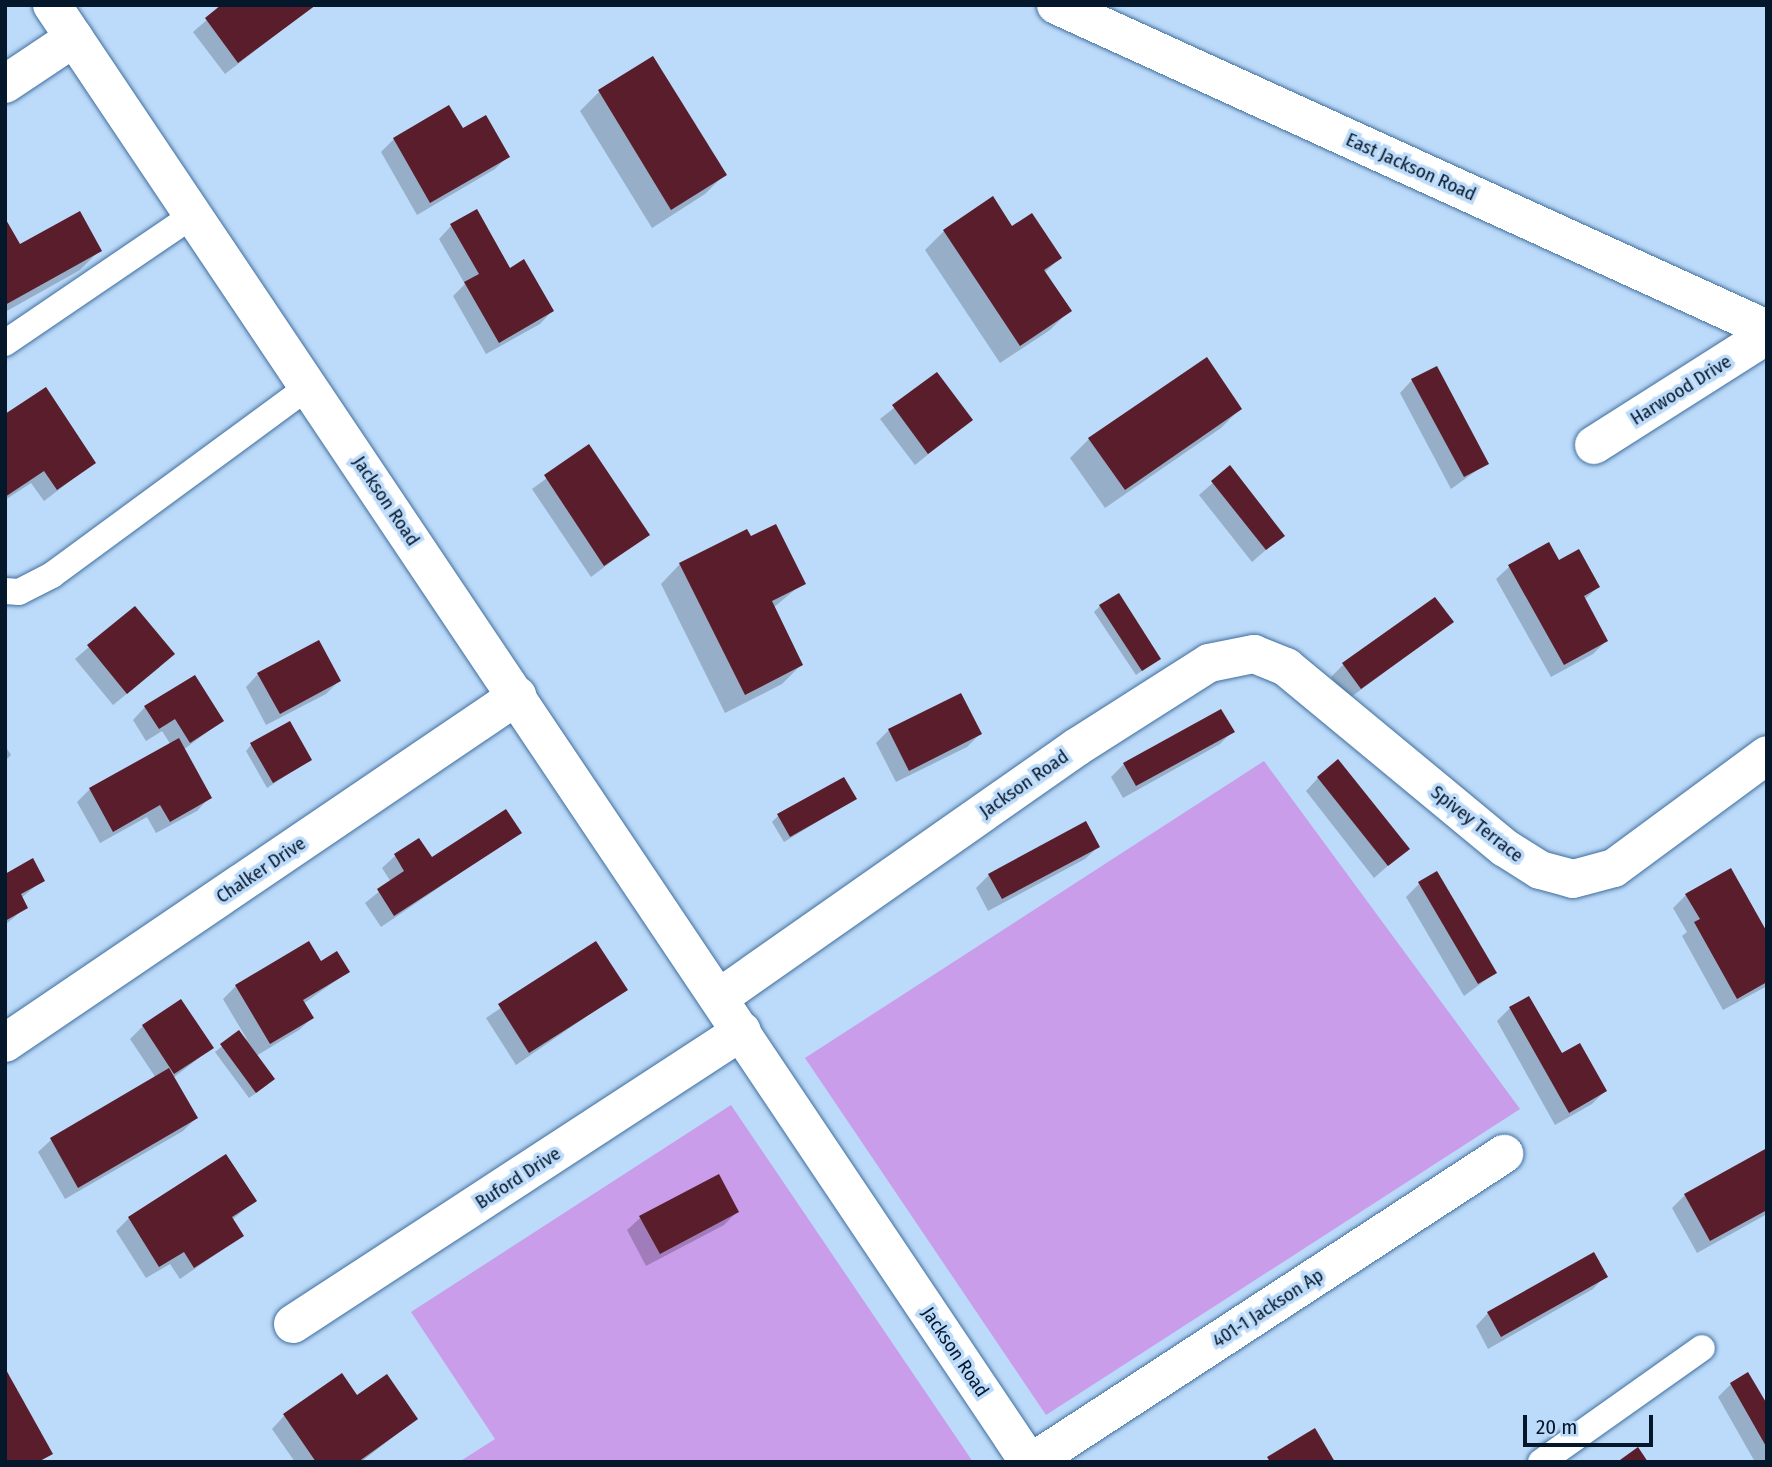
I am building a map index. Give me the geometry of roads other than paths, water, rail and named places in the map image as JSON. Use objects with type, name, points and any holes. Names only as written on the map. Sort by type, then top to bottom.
[{"type":"street","name":"Jackson Road","points":[[52,5],[1030,1462]]},
{"type":"street","name":"East Jackson Road","points":[[1056,5],[1767,329]]},
{"type":"street","points":[[5,84],[74,38]]},
{"type":"street","name":"Harwood Drive","points":[[1594,445],[1767,335]]},
{"type":"street","name":"Jackson Road","points":[[720,997],[1077,747],[1209,663],[1254,654],[1286,667],[1340,710]]},
{"type":"street","name":"Chalker Drive","points":[[5,1043],[517,696]]},
{"type":"street","name":"Spivey Terrace","points":[[1340,710],[1505,848],[1540,870],[1573,879],[1615,868],[1767,755]]},
{"type":"street","name":"Buford Drive","points":[[293,1324],[742,1031]]},
{"type":"street","name":"401-1 Jackson Ap","points":[[1030,1462],[1504,1154]]},
{"type":"lane","points":[[5,344],[192,215]]},
{"type":"lane","points":[[5,591],[19,592],[52,575],[309,386]]},
{"type":"lane","points":[[1541,1462],[1702,1348]]}]
